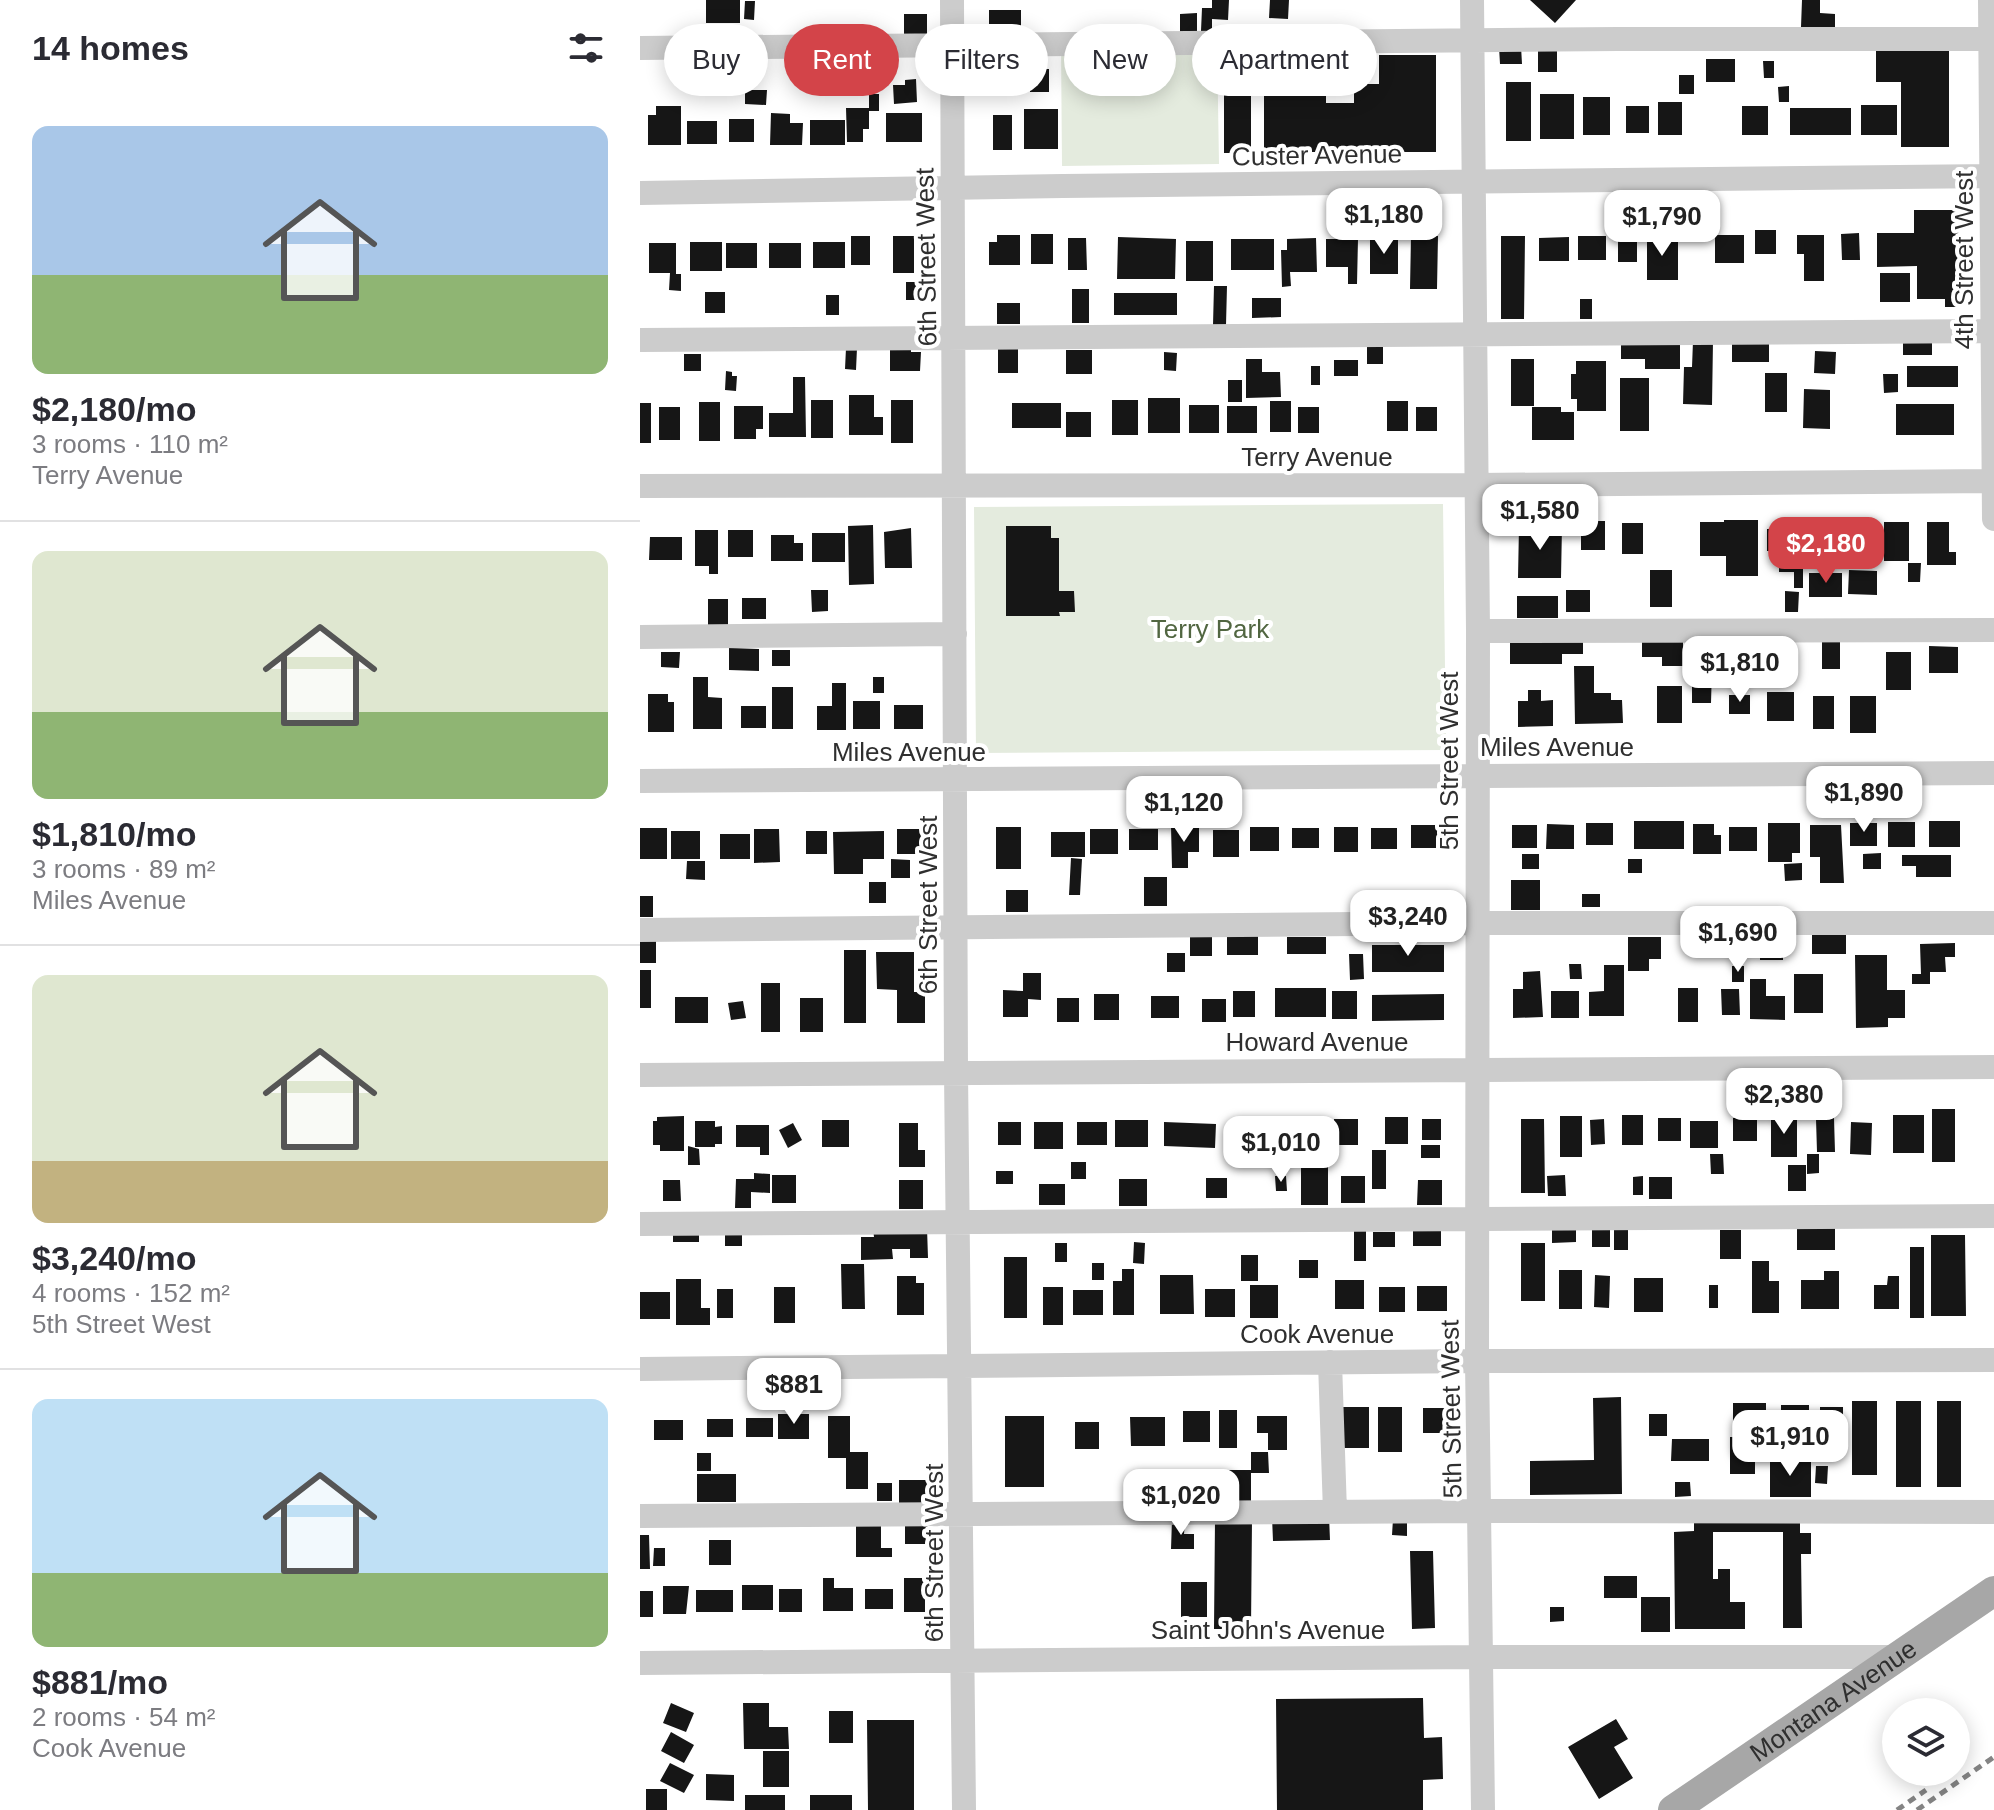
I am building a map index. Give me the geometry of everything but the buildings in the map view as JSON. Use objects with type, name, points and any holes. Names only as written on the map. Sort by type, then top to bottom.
[{"type":"main road","name":"Montana Avenue","points":[[1676,1809],[1994,1591]]},
{"type":"street","name":"6th Street West","points":[[952,0],[953,24]]},
{"type":"street","name":"5th Street West","points":[[1472,0],[1478,631],[1477,1361],[1483,1810]]},
{"type":"street","name":"4th Street West","points":[[1990,0],[1994,519]]},
{"type":"street","points":[[1048,45],[1992,39]]},
{"type":"street","points":[[640,48],[915,46]]},
{"type":"street","name":"6th Street West","points":[[953,96],[956,1072],[964,1810]]},
{"type":"street","name":"Custer Avenue","points":[[640,193],[1993,176]]},
{"type":"street","points":[[640,340],[1993,331]]},
{"type":"street","name":"Terry Avenue","points":[[640,486],[1994,481]]},
{"type":"street","points":[[1478,631],[1994,630]]},
{"type":"street","points":[[640,637],[955,634]]},
{"type":"street","name":"Miles Avenue","points":[[640,781],[1994,773]]},
{"type":"street","points":[[640,930],[1477,923],[1994,923]]},
{"type":"street","name":"Howard Avenue","points":[[640,1075],[1994,1067]]},
{"type":"street","points":[[640,1224],[1994,1216]]},
{"type":"street","name":"Cook Avenue","points":[[640,1369],[1477,1361],[1994,1360]]},
{"type":"street","points":[[1330,1362],[1335,1512]]},
{"type":"street","points":[[640,1516],[1480,1511],[1994,1512]]},
{"type":"street","name":"Saint John's Avenue","points":[[640,1663],[1896,1657]]},
{"type":"green space","points":[[1192,43],[1192,96],[1218,96],[1219,164],[1062,166],[1061,45],[1064,45],[1064,96],[1176,96],[1176,44]]},
{"type":"green space","name":"Terry Park","points":[[1443,504],[1446,750],[976,753],[974,507]]},
{"type":"railway","points":[[1917,1810],[1994,1757]]},
{"type":"railway","points":[[1897,1810],[1926,1790]]}]
